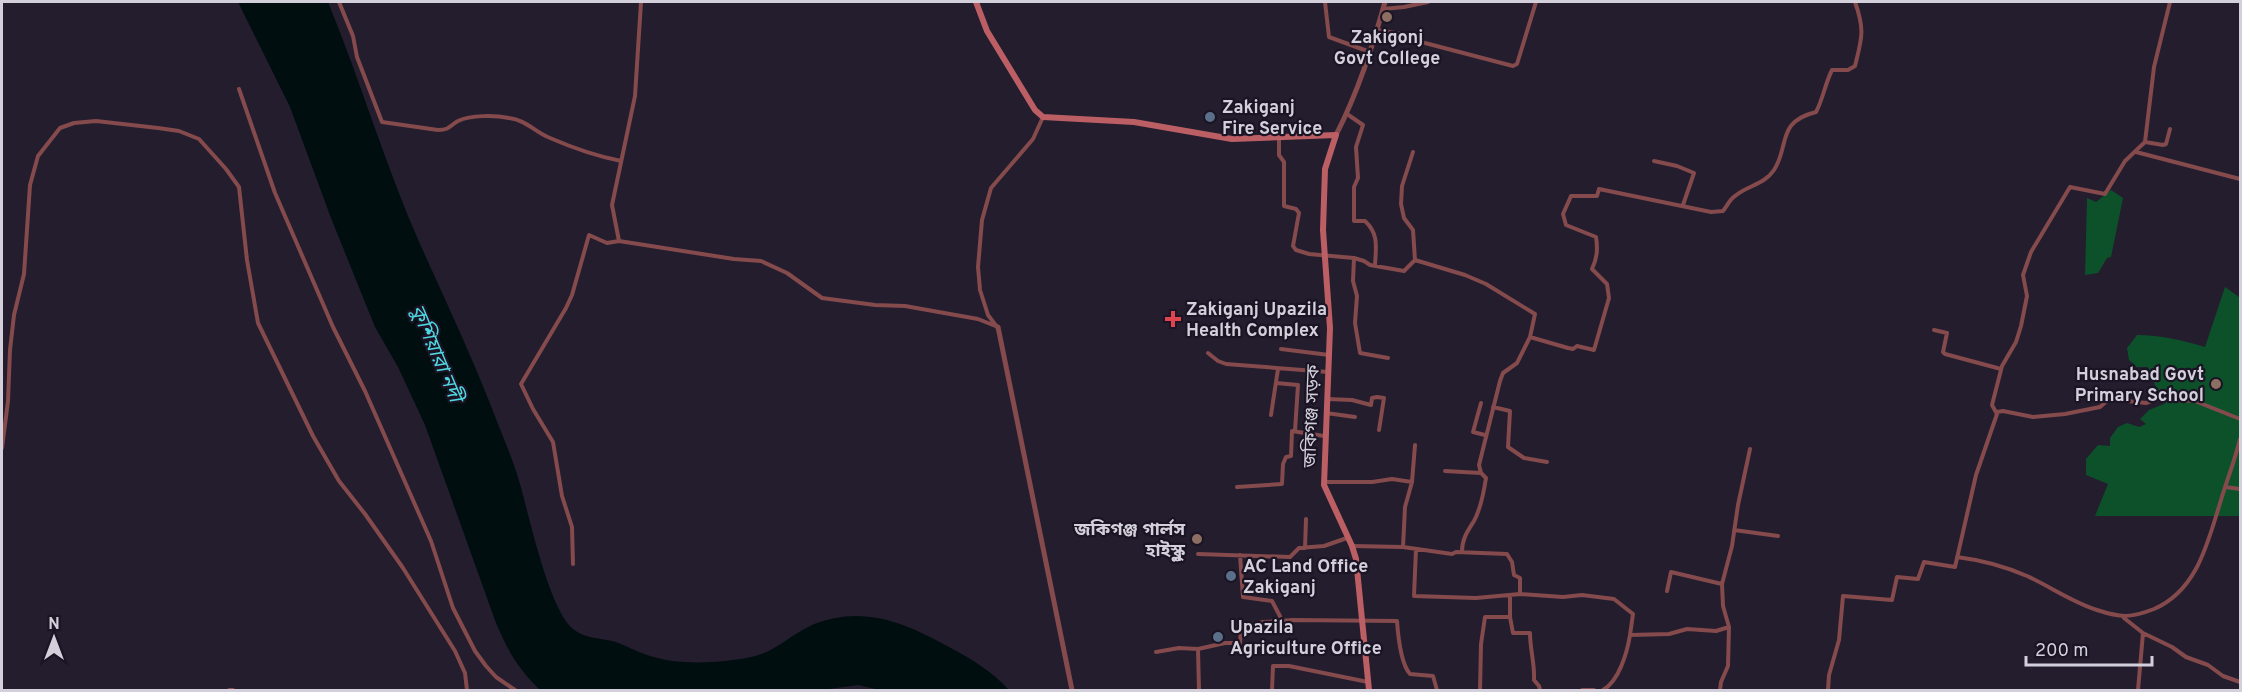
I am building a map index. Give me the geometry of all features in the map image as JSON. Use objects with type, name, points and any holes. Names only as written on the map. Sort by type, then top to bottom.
[{"type":"main road","points":[[976,2],[987,31],[1035,110],[1043,117],[1134,122],[1232,139],[1336,135]]},
{"type":"main road","name":"জকিগঞ্জ সড়ক","points":[[1336,135],[1325,169],[1323,230],[1330,328],[1324,482],[1356,559],[1369,690]]},
{"type":"street","points":[[339,2],[382,122],[447,130],[456,122],[469,117],[508,118],[527,123],[547,137],[579,150],[621,161]]},
{"type":"street","points":[[619,241],[612,205],[635,96],[641,2]]},
{"type":"street","points":[[1325,2],[1329,36],[1370,53]]},
{"type":"street","points":[[1336,135],[1347,114],[1370,53],[1385,2]]},
{"type":"street","points":[[1383,9],[1404,8],[1428,2]]},
{"type":"street","points":[[1377,30],[1402,34],[1425,43],[1513,66],[1517,64],[1536,2]]},
{"type":"street","points":[[1530,337],[1568,348],[1573,349],[1577,346],[1594,350],[1609,298],[1607,284],[1592,269],[1597,259],[1596,237],[1566,225],[1563,214],[1571,196],[1597,196],[1599,189],[1608,189],[1617,194],[1711,212],[1724,211],[1733,196],[1763,182],[1775,170],[1788,129],[1802,116],[1816,112],[1832,70],[1848,70],[1855,66],[1863,23],[1855,2]]},
{"type":"street","points":[[1997,412],[1992,405],[2001,369],[2016,342],[2021,326],[2027,296],[2023,275],[2031,252],[2071,186],[2097,194],[2105,194],[2125,161],[2145,142],[2154,67],[2170,2]]},
{"type":"street","points":[[239,89],[279,203],[431,541],[453,608],[475,651],[486,666],[496,678],[515,690]]},
{"type":"street","points":[[1347,114],[1363,125],[1356,147],[1358,178],[1354,187],[1354,221],[1365,221],[1372,228],[1377,241],[1375,265]]},
{"type":"street","points":[[1043,117],[1033,139],[991,188],[986,201],[978,267],[980,290],[988,315],[998,327],[1072,690]]},
{"type":"street","points":[[2,448],[14,315],[24,274],[30,185],[38,156],[60,128],[74,123],[96,121],[179,131],[199,139],[239,187],[247,260],[258,323],[313,436],[339,481],[403,568],[455,651],[465,673],[467,690]]},
{"type":"street","points":[[2145,142],[2166,144],[2170,129]]},
{"type":"street","points":[[1279,137],[1279,155],[1284,162],[1284,206],[1296,209],[1299,213],[1293,246],[1296,250],[1354,258],[1404,271],[1415,260],[1413,230],[1404,218],[1401,204],[1402,186],[1413,152]]},
{"type":"street","points":[[2136,152],[2241,179]]},
{"type":"street","points":[[1654,161],[1677,166],[1694,173],[1683,205]]},
{"type":"street","points":[[573,564],[572,527],[562,496],[553,442],[532,409],[521,384],[572,295],[589,235],[607,243],[619,241],[734,259],[762,261],[787,273],[822,298],[875,305],[904,306],[978,319],[998,327]]},
{"type":"street","points":[[1354,258],[1355,323],[1360,353],[1388,358]]},
{"type":"street","points":[[1415,260],[1465,275],[1486,284],[1535,314],[1530,337],[1517,363],[1503,373],[1479,465],[1481,473],[1486,478],[1484,490],[1474,520],[1464,535],[1462,552]]},
{"type":"street","points":[[1934,330],[1947,333],[1943,352],[1945,354],[2001,369]]},
{"type":"street","points":[[1281,350],[1329,355]]},
{"type":"street","points":[[1208,353],[1226,364],[1328,372]]},
{"type":"street","points":[[1271,415],[1278,369]]},
{"type":"street","points":[[1237,487],[1282,484],[1283,464],[1286,456],[1291,456],[1298,386],[1276,383]]},
{"type":"street","points":[[1326,399],[1346,402],[1352,400],[1371,405],[1372,398],[1384,399],[1380,430]]},
{"type":"street","points":[[1997,412],[2003,411],[2033,417],[2092,409],[2100,407],[2109,399],[2146,403],[2157,399],[2168,399],[2195,401],[2241,419]]},
{"type":"street","points":[[1481,404],[1473,432],[1485,435]]},
{"type":"street","points":[[1493,407],[1510,411],[1508,447],[1524,458],[1547,462]]},
{"type":"street","points":[[1828,690],[1829,675],[1839,640],[1843,596],[1892,600],[1897,577],[1918,579],[1923,563],[1955,567],[1976,475],[1997,412]]},
{"type":"street","points":[[1326,413],[1355,417]]},
{"type":"street","points":[[1295,431],[1324,436]]},
{"type":"street","points":[[2124,618],[2142,614],[2165,604],[2184,588],[2196,570],[2206,548],[2241,439]]},
{"type":"street","points":[[1403,548],[1405,507],[1412,482],[1415,445]]},
{"type":"street","points":[[1720,690],[1728,666],[1729,627],[1723,606],[1722,584],[1750,449]]},
{"type":"street","points":[[1445,471],[1481,473]]},
{"type":"street","points":[[1324,482],[1372,482],[1392,479],[1412,482]]},
{"type":"street","points":[[2224,487],[2241,489]]},
{"type":"street","points":[[1305,548],[1306,519]]},
{"type":"street","points":[[1734,530],[1778,536]]},
{"type":"street","points":[[1198,554],[1290,557],[1299,548],[1324,546],[1348,537]]},
{"type":"street","points":[[1352,546],[1416,549],[1452,554],[1462,552],[1507,554],[1512,562],[1514,575],[1520,578],[1520,594]]},
{"type":"street","points":[[1416,549],[1414,596],[1476,598],[1520,594],[1614,599],[1633,614],[1628,647],[1611,686],[1603,690]]},
{"type":"street","points":[[1240,555],[1243,597],[1272,601],[1282,620]]},
{"type":"street","points":[[1957,557],[1981,560],[2018,572],[2072,600],[2124,618],[2143,633],[2186,657],[2208,665],[2223,676],[2241,682]]},
{"type":"street","points":[[1667,591],[1671,572],[1722,584]]},
{"type":"street","points":[[1510,595],[1513,633],[1530,633],[1531,655],[1535,664],[1534,680],[1540,690]]},
{"type":"street","points":[[1480,690],[1481,644],[1485,618],[1510,617]]},
{"type":"street","points":[[1156,652],[1179,648],[1198,649],[1240,644],[1241,628],[1263,622],[1282,620],[1397,621],[1406,670],[1410,675],[1433,676],[1437,690]]},
{"type":"street","points":[[1630,635],[1669,634],[1687,629],[1716,631],[1729,627]]},
{"type":"street","points":[[2138,690],[2143,633]]},
{"type":"street","points":[[1198,649],[1199,690]]},
{"type":"street","points":[[1272,690],[1273,666],[1289,666],[1368,682]]},
{"type":"street","points":[[1582,690],[1594,690]]},
{"type":"green space","points":[[2111,190],[2123,198],[2111,257],[2107,258],[2098,273],[2085,275],[2087,198],[2096,202]]},
{"type":"green space","points":[[2225,287],[2239,297],[2240,291],[2240,516],[2095,516],[2108,484],[2086,475],[2086,459],[2098,445],[2110,446],[2110,438],[2118,427],[2127,423],[2139,427],[2146,424],[2140,419],[2149,410],[2164,404],[2166,400],[2157,390],[2148,367],[2137,367],[2129,360],[2127,348],[2137,335],[2171,338],[2205,347]]},
{"type":"water","name":"কুশিয়ারা নদী","points":[[238,2],[328,2],[407,214],[470,356],[510,454],[548,583],[564,619],[573,629],[583,635],[616,642],[664,660],[712,662],[765,653],[803,629],[830,619],[866,616],[900,624],[933,638],[981,666],[1009,690],[880,690],[858,685],[822,690],[540,690],[514,659],[496,623],[425,425],[398,367],[375,327],[290,107]]},
{"type":"place","name":"Zakigonj Govt College","points":[[1387,17]]},
{"type":"place","name":"Zakiganj Fire Service","points":[[1210,117]]},
{"type":"place","name":"Zakiganj Upazila Health Complex","points":[[1173,319]]},
{"type":"place","name":"Husnabad Govt Primary School","points":[[2216,384]]},
{"type":"place","name":"জকিগঞ্জ গার্লস হাইস্কুল","points":[[1197,539]]},
{"type":"place","name":"AC Land Office Zakiganj","points":[[1231,576]]},
{"type":"place","name":"Upazila Agriculture Office","points":[[1218,637]]}]
